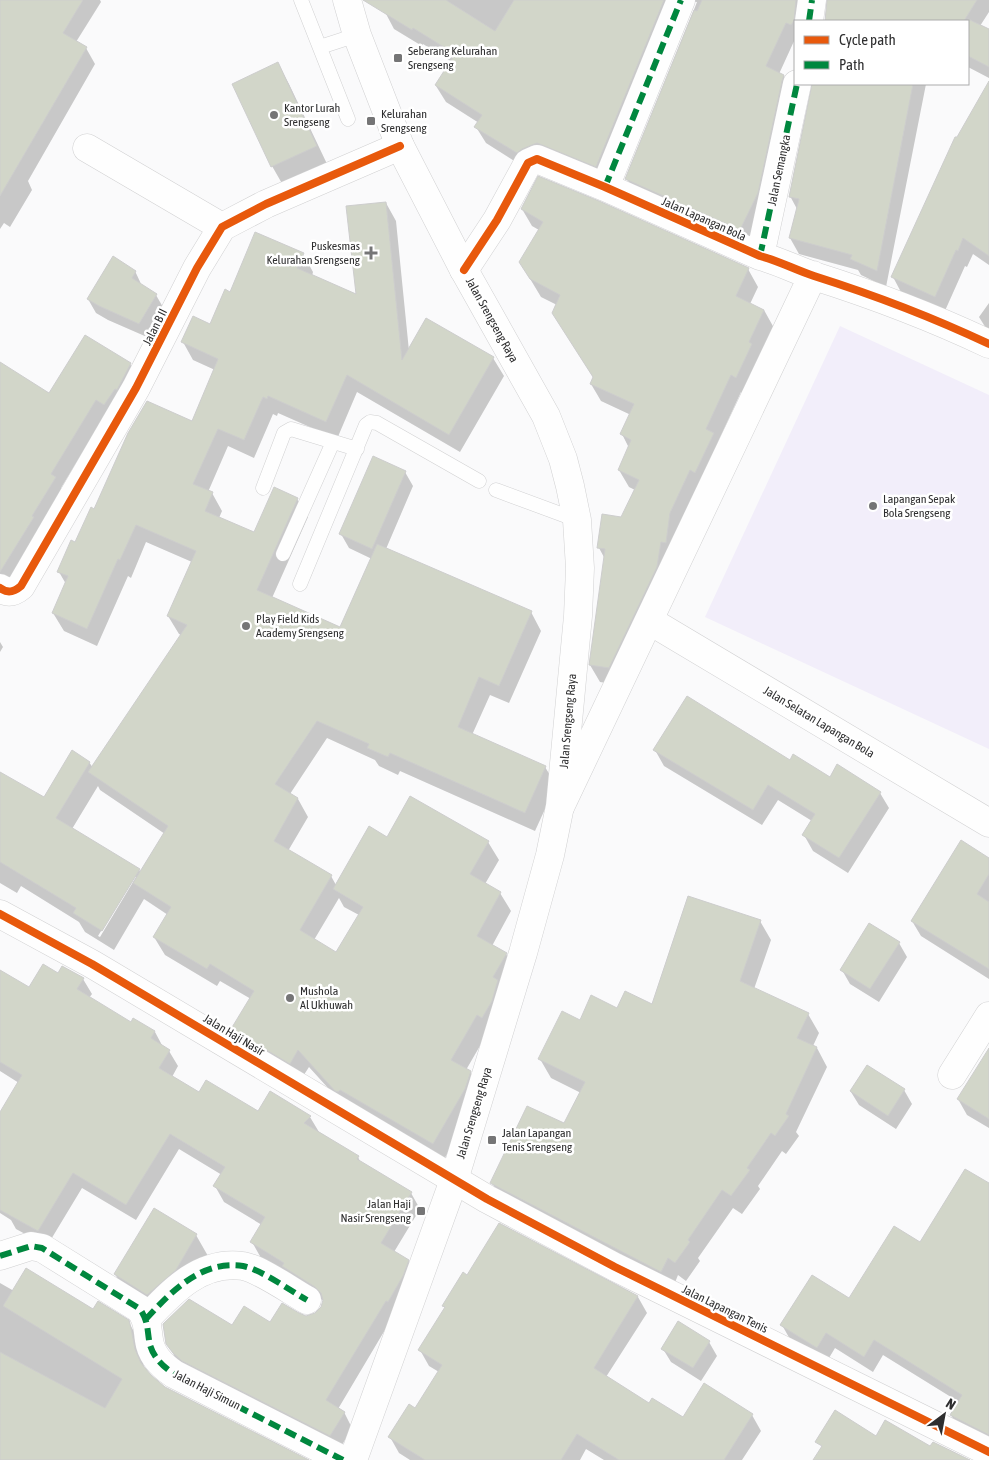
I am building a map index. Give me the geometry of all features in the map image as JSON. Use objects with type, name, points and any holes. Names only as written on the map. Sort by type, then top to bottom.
[{"type":"street","name":"Jalan Srengseng Raya","points":[[347,0],[357,35],[400,146],[464,270],[546,416],[563,459],[577,520],[580,568],[578,616],[560,806],[550,855],[523,953],[454,1180],[354,1460]]},
{"type":"street","points":[[605,187],[681,0]]},
{"type":"street","points":[[809,20],[812,0]]},
{"type":"street","name":"Jalan Semangka","points":[[760,256],[797,85]]},
{"type":"street","points":[[86,148],[222,226],[266,204],[400,146]]},
{"type":"street","name":"Jalan Lapangan Bola","points":[[464,270],[497,220],[528,163],[537,159],[546,161],[760,256],[773,259],[813,276],[843,284],[946,324],[989,344]]},
{"type":"street","name":"Jalan B II","points":[[0,588],[5,591],[14,592],[21,586],[136,388],[197,268],[222,226]]},
{"type":"street","points":[[560,806],[650,621],[813,276]]},
{"type":"street","name":"Jalan Selatan Lapangan Bola","points":[[650,621],[989,823]]},
{"type":"street","name":"Jalan Haji Nasir","points":[[0,914],[92,964],[454,1180]]},
{"type":"street","points":[[952,1075],[989,1016]]},
{"type":"street","name":"Jalan Lapangan Tenis","points":[[454,1180],[614,1267],[989,1452]]},
{"type":"street","points":[[0,1256],[31,1246],[42,1248],[140,1310],[146,1319],[172,1291],[192,1277],[207,1269],[224,1266],[244,1266],[307,1300]]},
{"type":"street","name":"Jalan Haji Simun","points":[[146,1319],[149,1342],[157,1360],[174,1374],[343,1460]]},
{"type":"lane","points":[[301,0],[348,119]]},
{"type":"lane","points":[[320,47],[357,35]]},
{"type":"lane","points":[[300,584],[366,425],[370,422],[377,423],[478,481]]},
{"type":"lane","points":[[263,488],[284,432],[291,429],[357,449]]},
{"type":"lane","points":[[283,554],[333,442]]},
{"type":"lane","points":[[496,490],[577,520]]},
{"type":"shaded area","name":"Lapangan Sepak Bola Srengseng","points":[[840,326],[989,395],[989,749],[705,617]]},
{"type":"building","points":[[0,0],[83,0],[63,33],[87,47],[0,196]]},
{"type":"building","points":[[363,0],[446,0],[495,31],[514,0],[664,0],[596,167],[537,143],[517,153],[474,127],[482,115],[435,85],[455,54]]},
{"type":"building","points":[[702,0],[796,0],[794,21],[791,25],[786,23],[766,66],[784,75],[758,193],[740,230],[625,179],[694,10],[697,11]]},
{"type":"building","points":[[827,0],[977,0],[965,20],[825,20]]},
{"type":"building","points":[[968,20],[989,29],[989,67],[969,57]]},
{"type":"building","name":"Kantor Lurah Srengseng","points":[[278,62],[317,146],[271,167],[232,84]]},
{"type":"building","points":[[989,81],[989,256],[963,238],[935,297],[891,277],[955,137],[957,137]]},
{"type":"building","points":[[812,85],[913,85],[877,271],[850,259],[852,255],[789,238],[799,199],[789,197]]},
{"type":"building","points":[[538,176],[749,268],[736,296],[764,310],[749,342],[752,344],[736,378],[731,375],[706,429],[714,433],[695,473],[690,470],[670,513],[666,543],[661,542],[657,567],[609,668],[589,665],[605,549],[597,548],[602,514],[621,517],[639,480],[618,470],[631,440],[620,434],[634,404],[590,384],[593,377],[552,313],[560,295],[530,279],[519,262],[543,222],[521,209]]},
{"type":"building","points":[[386,202],[402,360],[426,318],[494,357],[449,435],[347,375],[326,422],[268,396],[267,399],[263,397],[244,440],[218,429],[193,484],[213,492],[205,511],[254,532],[274,487],[298,498],[257,590],[340,627],[377,544],[532,611],[499,686],[479,677],[458,727],[546,766],[525,813],[390,753],[388,757],[367,748],[369,744],[317,721],[275,784],[298,798],[274,841],[332,875],[300,930],[336,952],[363,907],[333,889],[369,826],[387,837],[410,796],[489,841],[470,874],[501,892],[477,936],[507,953],[493,977],[498,980],[492,1001],[482,1018],[477,1015],[451,1060],[471,1071],[465,1089],[433,1144],[340,1090],[338,1092],[335,1091],[298,1050],[290,1064],[231,1029],[254,991],[210,964],[207,969],[153,937],[171,907],[133,883],[168,826],[88,772],[187,625],[167,616],[196,551],[136,525],[120,560],[118,559],[87,629],[52,613],[68,576],[57,572],[71,540],[75,542],[91,507],[94,509],[128,433],[147,401],[192,421],[218,359],[181,342],[193,316],[210,324],[225,289],[230,292],[255,232],[304,253],[297,268],[356,294],[346,206]]},
{"type":"building","points":[[113,256],[136,271],[132,278],[157,294],[139,324],[87,299]]},
{"type":"building","points":[[85,335],[131,363],[117,390],[115,389],[104,405],[96,400],[51,474],[56,477],[0,572],[0,362],[49,393]]},
{"type":"building","points":[[373,456],[406,471],[372,549],[339,534]]},
{"type":"building","points":[[687,696],[790,760],[793,754],[830,777],[837,764],[881,792],[839,858],[802,835],[815,814],[768,785],[753,810],[653,750]]},
{"type":"building","points":[[72,750],[90,762],[56,818],[140,869],[102,931],[73,913],[76,908],[0,862],[0,772],[44,797]]},
{"type":"building","points":[[961,840],[989,858],[989,874],[977,894],[989,902],[989,969],[911,921]]},
{"type":"building","points":[[688,896],[761,920],[740,981],[809,1013],[797,1038],[817,1047],[786,1114],[789,1116],[775,1136],[771,1133],[747,1168],[750,1170],[731,1196],[722,1190],[688,1240],[690,1242],[675,1263],[668,1258],[661,1272],[490,1183],[527,1106],[564,1123],[585,1082],[538,1059],[562,1011],[580,1020],[591,995],[617,1008],[625,991],[652,1004]]},
{"type":"building","points":[[869,923],[900,942],[870,989],[840,970]]},
{"type":"building","points":[[43,964],[58,973],[62,966],[84,978],[77,989],[131,1022],[133,1018],[155,1031],[151,1038],[170,1050],[159,1068],[199,1092],[206,1080],[258,1111],[270,1091],[311,1116],[304,1123],[359,1156],[357,1159],[412,1192],[381,1243],[409,1260],[403,1276],[388,1302],[386,1301],[326,1400],[345,1412],[330,1436],[182,1361],[166,1344],[163,1324],[189,1299],[232,1325],[244,1306],[270,1322],[282,1303],[306,1316],[315,1313],[321,1307],[323,1300],[321,1293],[315,1287],[282,1266],[284,1263],[250,1242],[265,1217],[213,1186],[225,1167],[170,1134],[126,1205],[73,1173],[38,1231],[0,1210],[0,1112],[22,1075],[0,1062],[0,970],[29,987]]},
{"type":"building","points":[[989,1048],[989,1119],[957,1099]]},
{"type":"building","points":[[867,1065],[905,1089],[888,1116],[850,1091]]},
{"type":"building","points":[[965,1169],[989,1183],[989,1435],[950,1415],[962,1395],[874,1340],[864,1357],[826,1333],[817,1348],[780,1325],[812,1275],[849,1298],[894,1226],[920,1242]]},
{"type":"building","points":[[154,1208],[197,1234],[176,1270],[147,1295],[114,1274]]},
{"type":"building","points":[[499,1223],[638,1296],[594,1368],[649,1403],[652,1398],[683,1417],[704,1383],[753,1414],[724,1460],[619,1460],[577,1434],[561,1460],[425,1460],[388,1437],[409,1404],[415,1408],[442,1365],[418,1350],[445,1307],[442,1306],[463,1272],[467,1275]]},
{"type":"building","points":[[26,1268],[93,1309],[98,1301],[129,1320],[135,1349],[141,1363],[165,1387],[309,1460],[0,1460],[0,1352],[105,1408],[122,1379],[3,1306]]},
{"type":"building","points":[[678,1321],[710,1341],[693,1368],[661,1349]]},
{"type":"building","points":[[835,1410],[876,1436],[885,1420],[930,1446],[933,1442],[970,1460],[813,1460],[822,1446],[815,1442]]},
{"type":"marked path","points":[[605,187],[681,0]]},
{"type":"marked path","points":[[809,20],[812,0]]},
{"type":"marked path","points":[[760,256],[797,85]]},
{"type":"marked path","points":[[0,1256],[31,1246],[42,1248],[140,1309],[146,1321],[152,1351],[161,1364],[174,1374],[343,1460]]},
{"type":"marked path","points":[[146,1319],[166,1298],[188,1280],[214,1268],[228,1265],[243,1266],[258,1271],[307,1300]]},
{"type":"cycle path","points":[[0,588],[11,592],[21,586],[136,388],[197,268],[222,227],[266,204],[400,146]]},
{"type":"cycle path","points":[[464,270],[497,220],[528,163],[537,159],[760,256],[903,307],[989,344]]},
{"type":"cycle path","points":[[0,914],[92,964],[487,1199],[615,1267],[989,1452]]},
{"type":"place","name":"Seberang Kelurahan Srengseng","points":[[398,58]]},
{"type":"place","name":"Kantor Lurah Srengseng","points":[[274,115]]},
{"type":"place","name":"Kelurahan Srengseng","points":[[371,121]]},
{"type":"place","name":"Puskesmas Kelurahan Srengseng","points":[[371,253]]},
{"type":"place","name":"Lapangan Sepak Bola Srengseng","points":[[873,506]]},
{"type":"place","name":"Play Field Kids Academy Srengseng","points":[[246,626]]},
{"type":"place","name":"Mushola Al Ukhuwah","points":[[290,998]]},
{"type":"place","name":"Jalan Lapangan Tenis Srengseng","points":[[492,1140]]},
{"type":"place","name":"Jalan Haji Nasir Srengseng","points":[[421,1211]]}]
